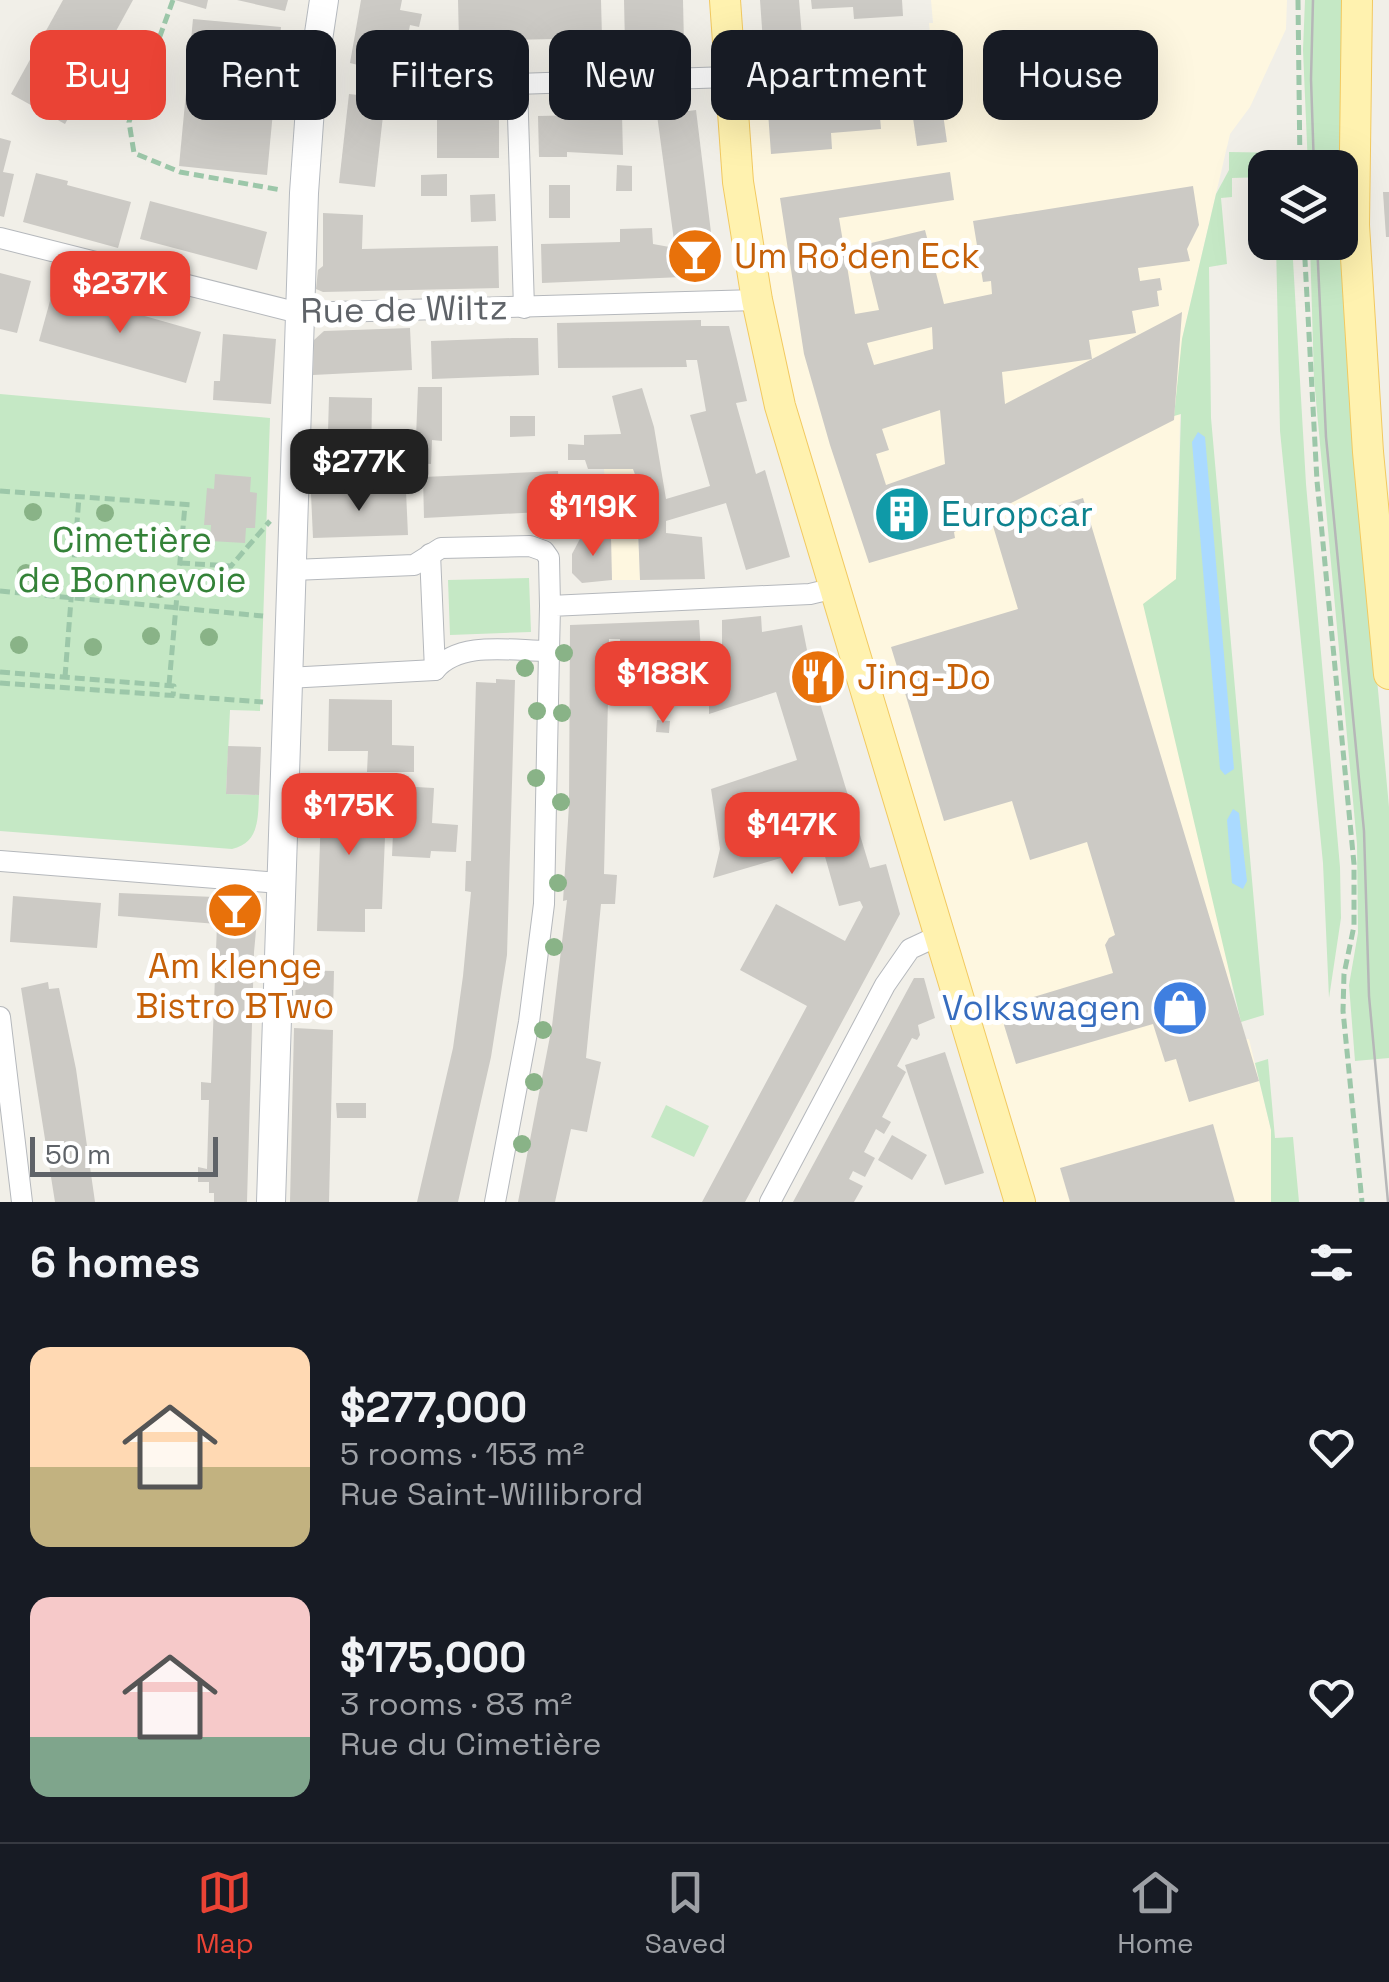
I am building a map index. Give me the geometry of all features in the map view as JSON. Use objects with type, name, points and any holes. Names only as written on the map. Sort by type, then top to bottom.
[{"type":"main road","points":[[725,0],[726,30]]},
{"type":"main road","points":[[1358,0],[1354,225],[1368,452],[1389,674]]},
{"type":"main road","points":[[732,120],[757,300],[780,406],[1020,1202]]},
{"type":"street","points":[[271,1202],[304,194],[312,80],[324,0]]},
{"type":"street","points":[[529,84],[711,78]]},
{"type":"street","points":[[518,120],[524,308]]},
{"type":"street","name":"Rue de Wiltz","points":[[0,238],[299,314],[757,300]]},
{"type":"street","points":[[293,570],[414,565],[441,548],[538,548],[544,551],[550,565],[544,904],[529,1022],[496,1202]]},
{"type":"street","points":[[430,554],[436,670]]},
{"type":"street","points":[[550,606],[810,594],[835,588]]},
{"type":"street","points":[[286,691],[436,670],[458,652],[549,651]]},
{"type":"street","points":[[0,862],[280,883]]},
{"type":"street","points":[[770,1202],[885,985],[910,949],[940,935]]},
{"type":"street","points":[[0,1017],[22,1202]]},
{"type":"path","points":[[162,30],[173,0]]},
{"type":"path","points":[[1298,0],[1300,150]]},
{"type":"path","points":[[131,120],[130,142],[134,153],[142,158],[206,178],[304,194]]},
{"type":"path","points":[[1305,260],[1314,447],[1354,864],[1354,926],[1344,974],[1343,1011],[1362,1202]]},
{"type":"path","points":[[0,491],[194,506]]},
{"type":"path","points":[[65,677],[79,496]]},
{"type":"path","points":[[169,686],[185,505]]},
{"type":"path","points":[[180,563],[230,566],[265,522],[294,512]]},
{"type":"path","points":[[0,592],[263,616]]},
{"type":"path","points":[[0,672],[174,686],[173,696]]},
{"type":"path","points":[[0,683],[173,696],[286,691]]},
{"type":"shaded area","points":[[931,0],[1287,0],[1286,29],[1250,107],[1230,134],[1182,339],[1176,579],[1233,995],[1249,1039],[1271,1130],[1271,1202],[1020,1202],[780,406],[737,120],[963,120],[963,30],[930,30],[929,23],[933,23]]},
{"type":"shaded area","points":[[604,469],[633,469],[636,477],[640,580],[612,580]]},
{"type":"green space","points":[[1305,0],[1347,0],[1352,150],[1307,150]]},
{"type":"green space","points":[[1229,152],[1248,152],[1248,178],[1232,178],[1232,197],[1221,198],[1227,264],[1209,267],[1211,418],[1264,1015],[1241,1022],[1143,604],[1176,579],[1181,414],[1174,416],[1182,339],[1216,194],[1229,170]]},
{"type":"green space","points":[[1276,260],[1293,260],[1306,484],[1340,867],[1341,918],[1329,998],[1323,863],[1280,431]]},
{"type":"green space","points":[[1310,260],[1355,260],[1363,530],[1389,807],[1389,1058],[1355,1061],[1349,985],[1358,933],[1357,844],[1314,379]]},
{"type":"green space","name":"Cimetière de Bonnevoie","points":[[0,394],[270,418],[260,711],[230,710],[226,794],[259,795],[255,829],[241,846],[232,849],[0,831]]},
{"type":"green space","points":[[529,578],[531,632],[450,635],[448,580]]},
{"type":"green space","points":[[1268,1059],[1275,1138],[1293,1137],[1299,1202],[1271,1202],[1271,1130],[1255,1063]]},
{"type":"green space","points":[[666,1105],[709,1126],[694,1157],[651,1137]]},
{"type":"water","points":[[1198,432],[1205,437],[1234,769],[1225,775],[1220,769],[1192,442]]},
{"type":"water","points":[[1233,809],[1239,813],[1247,881],[1243,889],[1232,883],[1227,820]]},
{"type":"building","points":[[63,0],[133,0],[117,30],[46,30]]},
{"type":"building","points":[[175,0],[208,0],[206,9]]},
{"type":"building","points":[[237,0],[288,0],[285,11]]},
{"type":"building","points":[[361,0],[402,0],[400,10],[422,14],[419,27],[410,25],[409,30],[356,30],[356,64],[350,63]]},
{"type":"building","points":[[458,0],[601,0],[602,30],[549,30],[549,39],[529,40],[529,30],[459,30]]},
{"type":"building","points":[[624,0],[683,0],[684,30],[625,30]]},
{"type":"building","points":[[760,0],[799,0],[801,30],[762,30]]},
{"type":"building","points":[[811,0],[902,0],[903,16],[854,19],[853,7],[812,9]]},
{"type":"building","points":[[193,19],[281,27],[281,30],[192,30]]},
{"type":"building","points":[[30,60],[30,105],[11,94]]},
{"type":"building","points":[[186,92],[186,120],[272,120],[267,175],[179,166]]},
{"type":"building","points":[[349,94],[356,95],[356,120],[383,120],[375,187],[339,183]]},
{"type":"building","points":[[696,110],[715,265],[706,276],[542,283],[541,244],[620,242],[620,229],[652,228],[653,244],[675,248],[658,120],[691,120],[691,111]]},
{"type":"building","points":[[538,116],[549,116],[549,120],[622,120],[623,155],[567,152],[567,157],[539,157]]},
{"type":"building","points":[[437,120],[499,120],[499,158],[437,158]]},
{"type":"building","points":[[769,120],[880,120],[881,129],[831,133],[832,149],[771,154]]},
{"type":"building","points":[[913,120],[944,120],[947,142],[917,146]]},
{"type":"building","points":[[0,138],[11,141],[3,172],[14,174],[4,217],[0,216]]},
{"type":"building","points":[[617,165],[632,166],[632,191],[616,191]]},
{"type":"building","points":[[950,172],[954,200],[839,218],[855,314],[879,310],[863,245],[925,230],[944,304],[992,294],[991,281],[983,282],[973,221],[1193,186],[1199,225],[1187,249],[1190,261],[1138,268],[1140,281],[1160,278],[1162,290],[1157,291],[1159,306],[1132,311],[1136,333],[1089,340],[1092,359],[1002,372],[1005,404],[1098,356],[1182,312],[1174,420],[954,532],[955,538],[869,563],[804,354],[780,198]],"holes":[[[932,327],[933,349],[874,365],[867,343]],[[940,410],[945,464],[886,485],[876,454],[889,450],[882,429]]]},
{"type":"building","points":[[36,173],[131,202],[118,248],[23,222]]},
{"type":"building","points":[[447,174],[447,196],[421,196],[421,175]]},
{"type":"building","points":[[549,185],[570,185],[570,218],[549,218]]},
{"type":"building","points":[[1383,192],[1389,192],[1389,237],[1386,237]]},
{"type":"building","points":[[495,194],[496,221],[471,222],[470,195]]},
{"type":"building","points":[[150,201],[267,232],[257,270],[140,239]]},
{"type":"building","points":[[323,213],[363,215],[362,249],[498,246],[499,288],[323,292],[316,289],[318,270],[323,266]]},
{"type":"building","points":[[0,273],[31,281],[17,333],[0,329]]},
{"type":"building","points":[[53,290],[201,332],[186,383],[39,341]]},
{"type":"building","points":[[701,320],[701,326],[729,326],[747,401],[736,403],[756,474],[765,470],[790,557],[746,570],[726,503],[666,521],[666,533],[702,537],[705,579],[640,580],[633,469],[588,469],[585,460],[568,460],[568,444],[584,445],[584,435],[621,434],[612,396],[642,388],[654,427],[666,499],[710,486],[690,415],[706,411],[697,360],[686,360],[687,367],[558,368],[557,323]]},
{"type":"building","points":[[410,328],[412,370],[313,375],[314,340],[324,331]]},
{"type":"building","points":[[223,334],[276,339],[271,404],[213,400],[214,381],[220,381]]},
{"type":"building","points":[[538,338],[539,375],[432,379],[431,341]]},
{"type":"building","points":[[418,387],[442,387],[442,441],[432,440],[431,464],[415,463]]},
{"type":"building","points":[[329,397],[372,398],[371,469],[327,467]]},
{"type":"building","points":[[510,416],[535,416],[535,436],[510,437]]},
{"type":"building","points":[[558,471],[560,511],[424,518],[423,477]]},
{"type":"building","points":[[215,474],[251,477],[250,492],[257,493],[255,528],[246,528],[245,543],[210,541],[211,525],[204,525],[207,488],[214,489]]},
{"type":"building","points":[[406,491],[408,535],[313,538],[311,494]]},
{"type":"building","points":[[1083,498],[1259,1081],[1189,1102],[1176,1059],[1165,1062],[1153,1024],[1016,1064],[1004,1025],[1006,1011],[1017,1002],[1113,973],[1105,945],[1115,935],[1087,842],[1030,860],[1012,801],[944,821],[891,647],[1018,609],[993,526]]},
{"type":"building","points":[[582,535],[611,536],[612,580],[582,583],[572,573],[572,554]]},
{"type":"building","points":[[761,616],[762,632],[802,625],[813,680],[870,868],[886,864],[900,914],[745,1202],[702,1202],[807,1006],[740,970],[776,904],[845,941],[863,907],[860,901],[839,906],[822,846],[713,878],[720,849],[711,789],[797,760],[776,692],[709,714],[709,703],[696,703],[696,677],[722,678],[722,620]]},
{"type":"building","points":[[699,620],[701,653],[637,656],[637,671],[621,671],[620,639],[609,639],[609,669],[603,670],[603,699],[608,699],[604,874],[617,875],[615,904],[601,904],[586,1058],[601,1062],[587,1132],[571,1129],[555,1202],[518,1202],[552,1026],[567,900],[563,901],[569,805],[570,625]]},
{"type":"building","points":[[496,679],[515,680],[507,955],[491,1057],[458,1202],[417,1202],[453,1048],[463,976],[471,892],[465,891],[466,861],[471,861],[476,682],[496,683]]},
{"type":"building","points":[[329,699],[392,700],[392,745],[414,746],[414,772],[367,772],[368,751],[328,751]]},
{"type":"building","points":[[657,720],[670,721],[669,733],[656,732]]},
{"type":"building","points":[[228,746],[261,747],[259,795],[226,794]]},
{"type":"building","points":[[322,782],[371,784],[370,813],[386,813],[382,909],[365,909],[365,932],[317,931]]},
{"type":"building","points":[[380,785],[434,788],[432,823],[458,825],[456,852],[431,851],[430,858],[392,856],[394,810],[379,810]]},
{"type":"building","points":[[119,893],[259,899],[247,1202],[214,1202],[209,1182],[198,1182],[198,1167],[207,1169],[209,1100],[201,1100],[201,1082],[211,1083],[217,924],[118,916]]},
{"type":"building","points":[[13,896],[101,903],[97,948],[10,942]]},
{"type":"building","points":[[296,970],[334,971],[333,1013],[295,1012]]},
{"type":"building","points":[[914,978],[924,978],[935,1018],[918,1025],[920,1035],[917,1040],[912,1038],[897,1066],[906,1072],[882,1117],[891,1122],[884,1134],[876,1129],[864,1152],[875,1158],[865,1177],[853,1171],[849,1179],[863,1186],[854,1202],[793,1202]]},
{"type":"building","points":[[48,982],[49,989],[59,988],[76,1069],[95,1202],[55,1202],[21,988]]},
{"type":"building","points":[[294,1028],[333,1030],[329,1202],[290,1202]]},
{"type":"building","points":[[945,1052],[984,1173],[945,1185],[905,1065]]},
{"type":"building","points":[[336,1103],[366,1103],[366,1118],[337,1118]]},
{"type":"building","points":[[1213,1124],[1235,1202],[1070,1202],[1060,1168]]},
{"type":"building","points":[[892,1135],[927,1155],[912,1180],[878,1160]]},
{"type":"tram line","points":[[1313,0],[1313,150]]},
{"type":"tram line","points":[[1318,260],[1326,437],[1364,831],[1369,996],[1388,1202]]},
{"type":"place","name":"Um Ro'den Eck","points":[[695,256]]},
{"type":"place","name":"Europcar","points":[[902,514]]},
{"type":"place","name":"Jing-Do","points":[[818,677]]},
{"type":"place","name":"Am klenge Bistro BTwo","points":[[235,910]]},
{"type":"place","name":"Volkswagen","points":[[1180,1008]]}]
